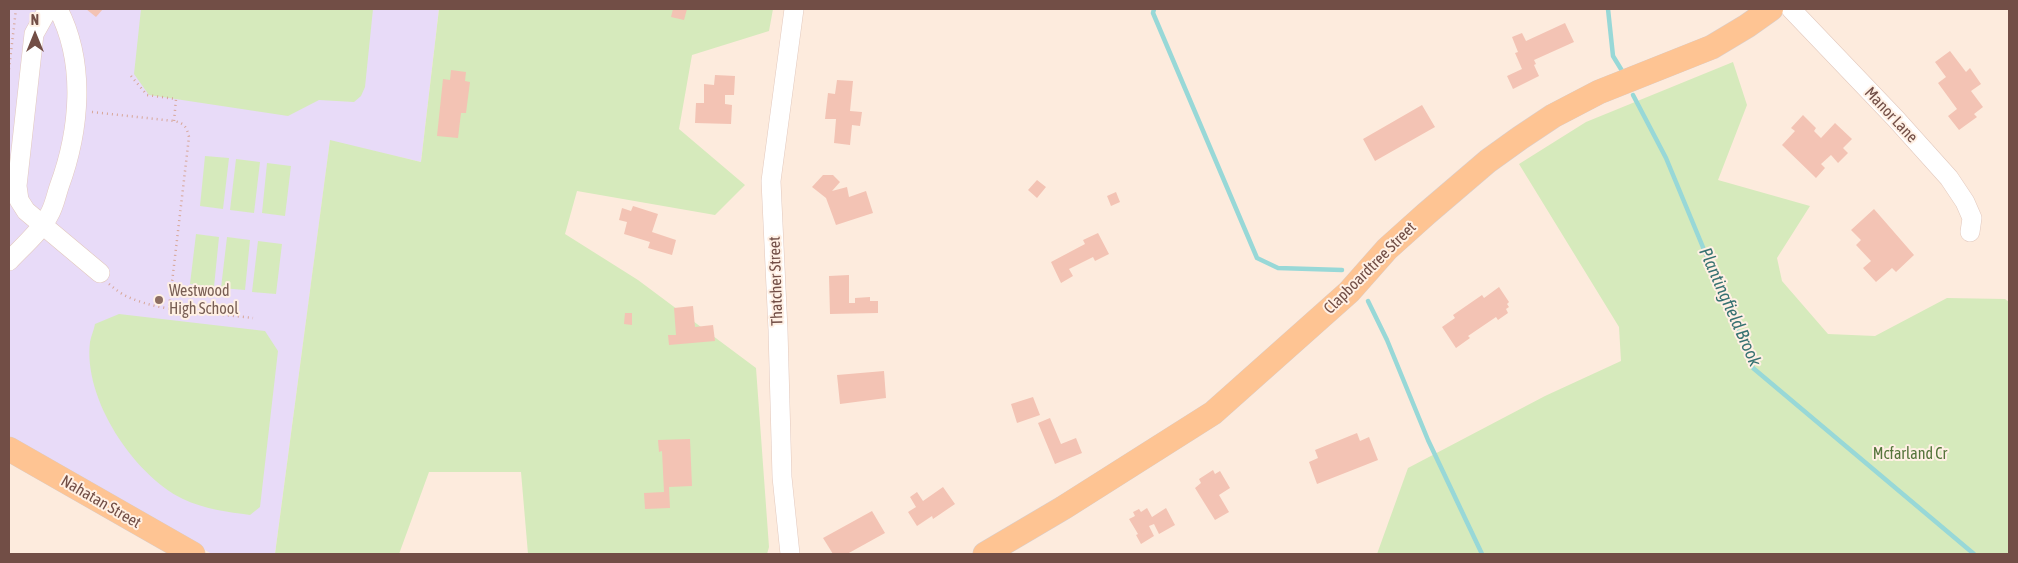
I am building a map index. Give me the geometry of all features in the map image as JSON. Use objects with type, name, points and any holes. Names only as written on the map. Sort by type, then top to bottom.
[{"type":"main road","name":"Clapboardtree Street","points":[[985,554],[1063,508],[1213,413],[1349,292],[1388,249],[1426,214],[1488,161],[1520,138],[1553,116],[1599,92],[1712,47],[1771,9]]},
{"type":"main road","name":"Nahatan Street","points":[[9,449],[193,554]]},
{"type":"street","points":[[48,9],[34,34],[17,186],[19,200],[26,211],[41,225],[104,278]]},
{"type":"street","points":[[9,261],[49,216],[63,176],[74,134],[77,93],[74,63],[66,25],[58,9]]},
{"type":"street","name":"Thatcher Street","points":[[790,554],[782,477],[771,181],[794,9]]},
{"type":"street","name":"Manor Lane","points":[[1791,9],[1896,118],[1949,178],[1965,202],[1972,218],[1970,232]]},
{"type":"path","points":[[9,69],[16,9]]},
{"type":"path","points":[[131,76],[147,95],[176,99],[174,121]]},
{"type":"path","points":[[76,110],[174,121],[187,128],[188,137],[169,308]]},
{"type":"path","points":[[104,278],[126,296],[169,308],[253,318]]},
{"type":"shaded area","name":"Westwood High School","points":[[9,9],[439,9],[421,162],[330,141],[275,554],[212,554],[9,438]]},
{"type":"green space","points":[[141,9],[373,9],[365,87],[361,96],[354,102],[319,100],[288,116],[149,95],[134,74]]},
{"type":"green space","points":[[439,9],[773,9],[769,31],[692,55],[679,129],[745,185],[715,215],[577,191],[565,234],[638,280],[756,368],[769,547],[767,554],[528,554],[521,472],[429,472],[399,554],[275,554],[330,140],[421,162]]},
{"type":"green space","name":"Mcfarland Cr","points":[[1733,62],[1747,105],[1718,180],[1810,206],[1777,258],[1782,281],[1828,334],[1875,336],[1947,298],[2005,299],[2009,302],[2009,554],[1377,554],[1408,468],[1545,396],[1621,361],[1619,327],[1519,164],[1586,122]]},
{"type":"green space","points":[[205,156],[229,158],[223,209],[200,206]]},
{"type":"green space","points":[[236,159],[260,162],[254,213],[230,210]]},
{"type":"green space","points":[[267,163],[291,166],[285,216],[262,213]]},
{"type":"green space","points":[[196,234],[219,237],[214,287],[190,284]]},
{"type":"green space","points":[[227,237],[250,240],[245,290],[221,288]]},
{"type":"green space","points":[[258,241],[282,244],[276,294],[252,292]]},
{"type":"green space","points":[[119,314],[265,331],[278,351],[260,507],[250,515],[208,508],[183,499],[165,488],[130,454],[116,433],[103,410],[95,387],[90,364],[90,342],[95,324]]},
{"type":"building","points":[[86,9],[103,9],[96,17]]},
{"type":"building","points":[[673,9],[687,9],[684,20],[671,17]]},
{"type":"building","points":[[1565,23],[1574,42],[1534,60],[1539,76],[1513,89],[1507,76],[1522,69],[1515,53],[1518,52],[1512,37],[1522,33],[1526,41]]},
{"type":"building","points":[[1950,51],[1966,72],[1970,68],[1981,84],[1971,91],[1983,107],[1974,114],[1977,117],[1959,130],[1948,116],[1957,109],[1938,83],[1946,77],[1935,62]]},
{"type":"building","points":[[451,70],[466,72],[465,81],[470,82],[466,113],[461,113],[458,138],[437,136],[443,79],[450,80]]},
{"type":"building","points":[[715,75],[735,76],[734,95],[725,95],[725,104],[732,105],[731,124],[695,123],[696,103],[704,103],[704,84],[714,85]]},
{"type":"building","points":[[837,80],[853,81],[850,111],[862,112],[860,126],[852,125],[850,145],[834,143],[836,119],[825,119],[828,93],[835,94]]},
{"type":"building","points":[[1422,105],[1435,127],[1375,161],[1363,139]]},
{"type":"building","points":[[1803,115],[1816,128],[1814,131],[1821,138],[1835,123],[1852,139],[1843,148],[1848,153],[1838,163],[1831,155],[1821,164],[1825,168],[1816,178],[1782,145],[1795,131],[1791,128]]},
{"type":"building","points":[[823,175],[833,175],[840,182],[832,191],[847,187],[849,197],[866,191],[873,213],[836,225],[826,198],[812,187]]},
{"type":"building","points":[[1037,180],[1046,187],[1037,198],[1028,190]]},
{"type":"building","points":[[1116,192],[1120,202],[1111,206],[1107,196]]},
{"type":"building","points":[[633,206],[658,214],[652,232],[676,240],[672,255],[648,248],[650,242],[624,234],[627,222],[619,220],[622,208],[631,211]]},
{"type":"building","points":[[1874,209],[1914,255],[1896,272],[1892,268],[1876,282],[1863,268],[1871,261],[1856,245],[1861,240],[1851,230]]},
{"type":"building","points":[[1098,233],[1109,254],[1095,261],[1093,257],[1069,269],[1073,276],[1061,283],[1051,262],[1085,244],[1083,240]]},
{"type":"building","points":[[849,275],[849,303],[855,303],[855,298],[870,297],[870,301],[878,301],[878,313],[830,314],[829,276]]},
{"type":"building","points":[[1499,287],[1509,302],[1507,304],[1509,307],[1506,309],[1508,313],[1498,320],[1496,317],[1468,336],[1470,338],[1456,348],[1442,327],[1455,318],[1453,315],[1482,295],[1484,298]]},
{"type":"building","points":[[693,306],[695,327],[713,325],[715,341],[669,345],[668,335],[676,335],[674,308]]},
{"type":"building","points":[[625,313],[632,313],[632,325],[624,324]]},
{"type":"building","points":[[884,371],[886,398],[840,404],[837,375]]},
{"type":"building","points":[[1033,397],[1040,415],[1017,423],[1011,404]]},
{"type":"building","points":[[1050,418],[1061,444],[1076,438],[1082,453],[1055,464],[1038,423]]},
{"type":"building","points":[[1357,433],[1360,441],[1369,437],[1378,460],[1317,484],[1309,462],[1318,458],[1315,450]]},
{"type":"building","points":[[690,439],[692,486],[669,487],[670,508],[645,509],[644,493],[664,492],[662,451],[659,452],[658,440]]},
{"type":"building","points":[[1213,470],[1215,474],[1220,471],[1230,488],[1219,495],[1229,512],[1215,520],[1195,488],[1201,483],[1199,479]]},
{"type":"building","points":[[943,487],[955,504],[933,519],[932,516],[917,526],[908,512],[916,507],[910,497],[917,492],[923,501]]},
{"type":"building","points":[[1147,508],[1152,517],[1166,508],[1175,525],[1159,534],[1154,524],[1149,526],[1154,536],[1141,544],[1136,535],[1138,534],[1129,519],[1135,516],[1133,512],[1139,509],[1141,512]]},
{"type":"building","points":[[872,511],[885,533],[847,554],[833,554],[823,538]]},
{"type":"waterway","points":[[1154,9],[1153,13],[1257,258],[1278,268],[1342,270]]},
{"type":"waterway","name":"Plantingfield Brook","points":[[1608,9],[1613,56],[1624,74]]},
{"type":"waterway","name":"Plantingfield Brook","points":[[1633,95],[1666,158],[1753,368],[1974,554]]},
{"type":"waterway","points":[[1368,301],[1387,340],[1428,440],[1482,554]]},
{"type":"place","name":"Westwood High School","points":[[159,300]]}]
